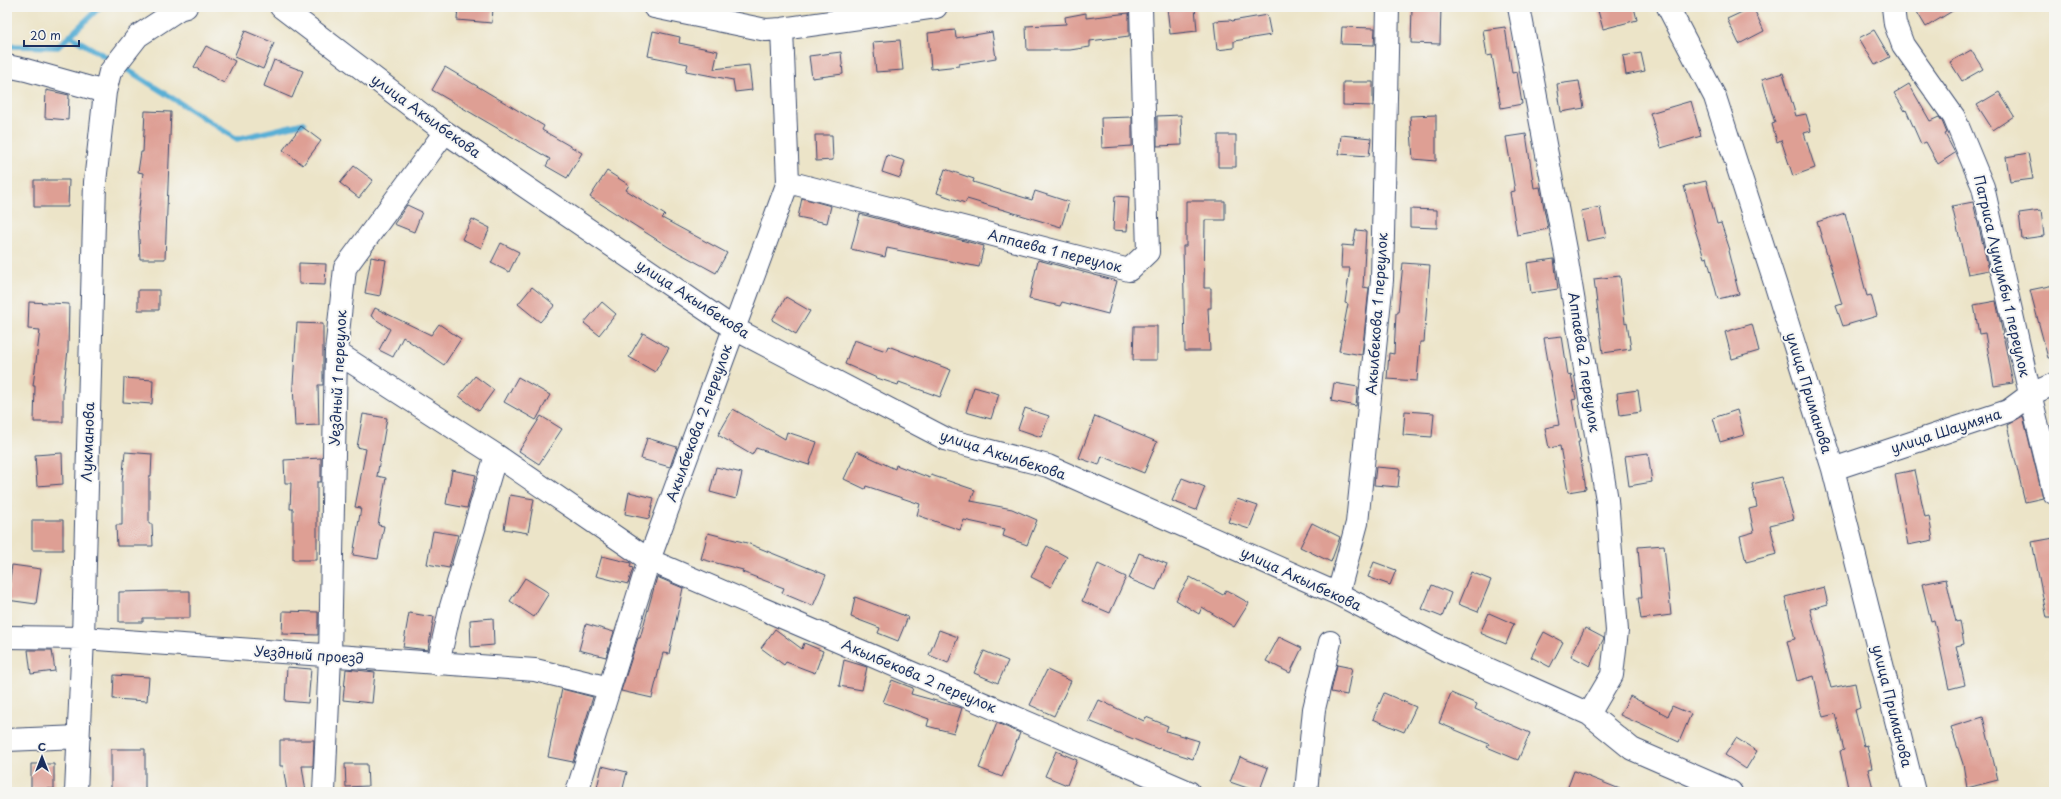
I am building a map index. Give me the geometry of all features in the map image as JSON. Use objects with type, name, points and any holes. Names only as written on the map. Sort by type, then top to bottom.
[{"type":"street","name":"улица Акылбекова","points":[[281,7],[445,132],[733,328],[948,440],[1048,466],[1338,594],[1448,651],[1589,714],[1632,749],[1731,792]]},
{"type":"street","points":[[654,7],[766,30],[936,7]]},
{"type":"street","name":"Аппаева 1 переулок","points":[[788,182],[1129,270],[1148,252],[1141,7]]},
{"type":"street","name":"Акылбекова 1 переулок","points":[[1338,594],[1357,523],[1382,280],[1388,7]]},
{"type":"street","name":"Аппаева 2 переулок","points":[[1519,7],[1566,255],[1607,500],[1617,630],[1612,675],[1589,714]]},
{"type":"street","name":"улица Приманова","points":[[1668,7],[1715,97],[1833,469],[1914,792]]},
{"type":"street","name":"Патриса Лумумбы 1 переулок","points":[[1893,7],[1895,24],[1903,45],[1917,68],[1954,117],[1983,187],[2054,493]]},
{"type":"street","points":[[7,66],[108,82],[138,36],[181,8]]},
{"type":"street","name":"Акылбекова 2 переулок","points":[[577,792],[649,560],[733,328],[788,182],[782,29]]},
{"type":"street","name":"Лукманова","points":[[76,792],[83,638],[95,182],[108,82]]},
{"type":"street","name":"Уездный 1 переулок","points":[[324,792],[330,657],[336,352],[344,268],[445,132]]},
{"type":"street","name":"Акылбекова 2 переулок","points":[[336,352],[496,455],[649,560],[1189,792]]},
{"type":"street","name":"улица Шаумяна","points":[[1833,469],[2008,411],[2031,394],[2054,384]]},
{"type":"street","points":[[438,664],[450,610],[496,455]]},
{"type":"street","name":"Уездный проезд","points":[[7,637],[83,638],[330,657],[535,670],[609,688]]},
{"type":"street","points":[[1306,792],[1314,709],[1330,642]]},
{"type":"street","points":[[7,740],[78,737]]},
{"type":"building","points":[[458,7],[493,7],[492,23],[457,20]]},
{"type":"building","points":[[1167,7],[1195,7],[1197,31],[1170,34]]},
{"type":"building","points":[[1412,7],[1441,7],[1440,44],[1411,43]]},
{"type":"building","points":[[1597,7],[1634,7],[1637,20],[1603,29]]},
{"type":"building","points":[[1753,7],[1764,31],[1739,44],[1727,19]]},
{"type":"building","points":[[1914,7],[1959,7],[1926,27]]},
{"type":"building","points":[[1086,13],[1086,18],[1129,13],[1129,36],[1090,41],[1090,47],[1070,50],[1027,50],[1026,26],[1066,24],[1065,17]]},
{"type":"building","points":[[1267,15],[1271,35],[1234,41],[1234,48],[1217,50],[1214,21],[1232,21]]},
{"type":"building","points":[[1342,27],[1375,28],[1374,45],[1341,44]]},
{"type":"building","points":[[1505,27],[1512,73],[1517,72],[1522,104],[1501,108],[1492,55],[1487,56],[1483,30]]},
{"type":"building","points":[[955,30],[956,38],[992,32],[996,58],[959,64],[959,66],[931,69],[928,33]]},
{"type":"building","points":[[1874,30],[1890,57],[1875,65],[1859,38]]},
{"type":"building","points":[[245,31],[274,43],[263,69],[234,57]]},
{"type":"building","points":[[653,31],[680,37],[679,43],[718,51],[714,69],[749,65],[752,90],[735,92],[733,80],[686,71],[688,64],[648,56]]},
{"type":"building","points":[[900,40],[903,70],[876,72],[873,42]]},
{"type":"building","points":[[206,46],[235,61],[224,83],[194,67]]},
{"type":"building","points":[[1971,50],[1983,69],[1962,81],[1950,62]]},
{"type":"building","points":[[841,52],[843,74],[812,78],[809,56]]},
{"type":"building","points":[[1641,53],[1645,71],[1626,75],[1623,56]]},
{"type":"building","points":[[274,60],[303,71],[292,98],[264,86]]},
{"type":"building","points":[[445,67],[544,126],[542,130],[582,153],[567,178],[546,166],[550,159],[432,90]]},
{"type":"building","points":[[1783,73],[1796,116],[1806,114],[1811,131],[1804,133],[1815,168],[1793,176],[1781,140],[1777,142],[1772,124],[1775,123],[1762,79]]},
{"type":"building","points":[[1579,81],[1584,108],[1561,112],[1557,84]]},
{"type":"building","points":[[1343,82],[1373,82],[1373,106],[1343,105]]},
{"type":"building","points":[[1909,84],[1930,121],[1939,117],[1942,121],[1947,133],[1945,134],[1955,153],[1938,164],[1926,142],[1921,144],[1906,110],[1905,111],[1894,93]]},
{"type":"building","points":[[46,90],[69,95],[68,120],[45,118]]},
{"type":"building","points":[[1999,92],[2014,116],[1993,130],[1977,105]]},
{"type":"building","points":[[1691,101],[1701,136],[1661,148],[1650,113]]},
{"type":"building","points":[[145,111],[171,112],[165,259],[140,259],[138,217],[143,173],[138,172],[141,152],[143,152]]},
{"type":"building","points":[[1181,115],[1182,145],[1157,146],[1157,116]]},
{"type":"building","points":[[1436,115],[1436,161],[1413,159],[1410,116]]},
{"type":"building","points":[[1132,117],[1132,146],[1102,148],[1101,118]]},
{"type":"building","points":[[301,126],[321,141],[303,165],[283,150]]},
{"type":"building","points":[[1526,134],[1534,188],[1540,187],[1548,229],[1517,235],[1510,192],[1515,191],[1506,137]]},
{"type":"building","points":[[815,135],[832,135],[833,160],[816,161]]},
{"type":"building","points":[[1218,135],[1236,135],[1236,167],[1218,167]]},
{"type":"building","points":[[1341,135],[1371,138],[1369,156],[1339,154]]},
{"type":"building","points":[[2028,153],[2033,179],[2010,182],[2006,157]]},
{"type":"building","points":[[887,155],[905,161],[900,178],[882,172]]},
{"type":"building","points":[[354,166],[373,180],[359,198],[340,183]]},
{"type":"building","points":[[945,169],[974,179],[973,182],[1032,200],[1035,191],[1069,202],[1061,227],[967,199],[965,203],[937,193]]},
{"type":"building","points":[[607,171],[629,185],[626,190],[665,215],[662,218],[727,253],[716,273],[670,248],[590,197]]},
{"type":"building","points":[[34,180],[69,180],[68,207],[34,207]]},
{"type":"building","points":[[1706,181],[1717,224],[1721,223],[1730,250],[1728,251],[1739,294],[1718,299],[1707,257],[1704,258],[1694,226],[1684,186]]},
{"type":"building","points":[[1115,196],[1129,197],[1127,231],[1113,230]]},
{"type":"building","points":[[802,198],[831,206],[827,223],[798,217]]},
{"type":"building","points":[[1186,201],[1225,201],[1225,220],[1205,220],[1204,288],[1211,288],[1211,308],[1208,308],[1210,351],[1185,351],[1183,246],[1186,246]]},
{"type":"building","points":[[1973,202],[1989,270],[1968,274],[1952,206]]},
{"type":"building","points":[[407,205],[422,212],[414,232],[394,224]]},
{"type":"building","points":[[1600,207],[1606,237],[1587,241],[1581,211]]},
{"type":"building","points":[[1410,209],[1437,210],[1437,228],[1410,227]]},
{"type":"building","points":[[2041,210],[2044,236],[2022,239],[2019,213]]},
{"type":"building","points":[[1845,213],[1867,296],[1871,295],[1877,316],[1843,326],[1836,306],[1842,304],[1817,222]]},
{"type":"building","points":[[860,214],[984,246],[979,267],[887,248],[885,257],[851,249]]},
{"type":"building","points":[[472,219],[490,228],[481,248],[462,239]]},
{"type":"building","points":[[1356,230],[1366,231],[1363,287],[1369,288],[1362,355],[1339,351],[1348,304],[1345,303],[1350,268],[1341,268],[1342,245],[1353,246]]},
{"type":"building","points":[[501,243],[519,252],[509,272],[491,263]]},
{"type":"building","points":[[371,257],[386,260],[380,296],[365,293]]},
{"type":"building","points":[[1554,259],[1558,289],[1531,293],[1527,263]]},
{"type":"building","points":[[1038,260],[1117,281],[1108,314],[1062,302],[1060,306],[1029,299]]},
{"type":"building","points":[[299,263],[326,264],[325,285],[299,284]]},
{"type":"building","points":[[1403,263],[1430,265],[1424,342],[1420,342],[1417,381],[1387,379],[1389,353],[1394,354],[1396,313],[1398,313]]},
{"type":"building","points":[[1620,276],[1625,323],[1627,322],[1631,349],[1603,353],[1594,279]]},
{"type":"building","points":[[2054,285],[2054,357],[2048,358],[2030,290]]},
{"type":"building","points":[[532,287],[555,305],[540,322],[518,304]]},
{"type":"building","points":[[138,290],[159,290],[159,310],[138,310]]},
{"type":"building","points":[[786,297],[810,311],[796,334],[772,320]]},
{"type":"building","points":[[1996,301],[2013,383],[1994,386],[1985,333],[1979,334],[1974,305]]},
{"type":"building","points":[[29,302],[69,304],[68,350],[63,392],[63,422],[34,422],[35,386],[33,386],[40,330],[28,329]]},
{"type":"building","points":[[602,302],[616,314],[599,335],[584,323]]},
{"type":"building","points":[[375,308],[431,335],[439,324],[461,339],[444,365],[403,337],[393,357],[379,350],[390,329],[371,316]]},
{"type":"building","points":[[297,323],[323,324],[323,385],[318,385],[319,425],[295,426],[293,384]]},
{"type":"building","points":[[1752,324],[1759,351],[1732,359],[1725,332]]},
{"type":"building","points":[[1134,326],[1157,326],[1157,360],[1133,360]]},
{"type":"building","points":[[643,333],[669,348],[655,372],[629,357]]},
{"type":"building","points":[[1562,336],[1568,375],[1571,374],[1576,399],[1572,400],[1580,442],[1578,442],[1586,489],[1568,492],[1560,446],[1549,448],[1545,428],[1559,425],[1544,338]]},
{"type":"building","points":[[854,340],[886,351],[888,346],[951,370],[940,397],[899,382],[898,385],[877,378],[845,364]]},
{"type":"building","points":[[475,376],[494,390],[479,411],[459,396]]},
{"type":"building","points":[[518,377],[550,395],[536,420],[504,402]]},
{"type":"building","points":[[124,378],[153,380],[152,404],[123,402]]},
{"type":"building","points":[[1334,383],[1358,387],[1356,406],[1331,401]]},
{"type":"building","points":[[974,387],[999,394],[991,419],[966,412]]},
{"type":"building","points":[[1638,390],[1641,412],[1620,415],[1617,393]]},
{"type":"building","points":[[1025,408],[1049,416],[1041,437],[1018,429]]},
{"type":"building","points":[[733,409],[785,439],[787,432],[817,442],[809,465],[756,448],[752,455],[718,435]]},
{"type":"building","points":[[1737,410],[1744,435],[1720,442],[1713,418]]},
{"type":"building","points":[[1405,411],[1434,413],[1432,437],[1403,435]]},
{"type":"building","points":[[363,414],[387,418],[377,476],[386,478],[378,525],[384,526],[378,559],[353,555],[361,508],[355,507],[366,449],[357,447]]},
{"type":"building","points":[[541,416],[562,429],[539,464],[519,451]]},
{"type":"building","points":[[1095,416],[1157,442],[1144,473],[1102,456],[1099,465],[1079,458]]},
{"type":"building","points":[[2023,416],[2043,498],[2025,502],[2007,425]]},
{"type":"building","points":[[647,438],[677,447],[670,467],[641,459]]},
{"type":"building","points":[[857,451],[895,469],[896,465],[930,478],[931,475],[975,490],[971,501],[1012,509],[1037,520],[1027,545],[1003,536],[1005,529],[964,520],[960,530],[917,515],[920,504],[866,486],[865,489],[844,479]]},
{"type":"building","points":[[125,452],[152,454],[151,476],[149,476],[149,524],[152,524],[153,546],[117,546],[116,525],[122,525],[122,482]]},
{"type":"building","points":[[62,453],[63,484],[37,486],[35,455]]},
{"type":"building","points":[[1648,453],[1652,482],[1629,486],[1625,456]]},
{"type":"building","points":[[321,458],[321,482],[317,482],[317,560],[293,560],[293,509],[290,509],[291,483],[285,483],[284,460]]},
{"type":"building","points":[[716,467],[742,473],[736,499],[710,492]]},
{"type":"building","points":[[1376,467],[1400,469],[1398,487],[1374,485]]},
{"type":"building","points":[[452,470],[476,475],[467,508],[446,504]]},
{"type":"building","points":[[1915,470],[1925,517],[1929,516],[1933,540],[1908,545],[1895,474]]},
{"type":"building","points":[[1782,477],[1794,519],[1770,525],[1777,554],[1746,562],[1740,536],[1754,532],[1749,509],[1757,507],[1752,484]]},
{"type":"building","points":[[1182,478],[1205,487],[1196,510],[1172,501]]},
{"type":"building","points":[[629,492],[654,498],[649,519],[625,514]]},
{"type":"building","points":[[510,495],[534,499],[528,533],[504,529]]},
{"type":"building","points":[[1237,499],[1258,506],[1249,529],[1228,522]]},
{"type":"building","points":[[32,520],[63,520],[63,550],[32,550]]},
{"type":"building","points":[[1312,523],[1340,537],[1331,562],[1300,547]]},
{"type":"building","points":[[433,531],[458,535],[449,568],[427,564]]},
{"type":"building","points":[[708,533],[747,543],[826,575],[813,606],[782,593],[784,588],[742,572],[743,570],[701,559]]},
{"type":"building","points":[[2054,538],[2054,618],[2047,618],[2032,542]]},
{"type":"building","points":[[1664,545],[1671,615],[1641,619],[1638,598],[1642,598],[1638,547]]},
{"type":"building","points":[[1047,546],[1067,557],[1051,587],[1031,577]]},
{"type":"building","points":[[1139,553],[1167,564],[1156,590],[1129,579]]},
{"type":"building","points":[[602,556],[631,563],[630,567],[633,568],[628,584],[596,576]]},
{"type":"building","points":[[1374,562],[1396,570],[1390,585],[1368,577]]},
{"type":"building","points":[[1098,564],[1126,577],[1110,613],[1082,601]]},
{"type":"building","points":[[12,565],[41,569],[36,604],[7,600]]},
{"type":"building","points":[[1471,572],[1491,580],[1478,612],[1458,604]]},
{"type":"building","points":[[657,577],[683,588],[669,654],[663,653],[652,698],[621,691],[638,638],[640,638]]},
{"type":"building","points":[[1190,577],[1223,595],[1226,590],[1249,603],[1234,627],[1202,607],[1199,614],[1176,600]]},
{"type":"building","points":[[525,578],[549,593],[534,617],[510,601]]},
{"type":"building","points":[[1946,579],[1956,622],[1960,621],[1964,644],[1956,646],[1965,685],[1949,689],[1934,620],[1931,621],[1922,584]]},
{"type":"building","points":[[1432,585],[1451,593],[1442,617],[1422,609]]},
{"type":"building","points":[[1824,587],[1828,604],[1810,609],[1831,688],[1855,683],[1860,708],[1855,710],[1864,746],[1867,745],[1872,768],[1868,769],[1874,792],[1849,792],[1840,751],[1844,750],[1835,714],[1823,717],[1814,676],[1797,681],[1787,641],[1795,639],[1785,597]]},
{"type":"building","points":[[190,591],[190,618],[143,618],[143,622],[119,622],[119,592]]},
{"type":"building","points":[[855,597],[908,617],[898,641],[878,633],[880,628],[851,617]]},
{"type":"building","points":[[283,611],[318,612],[318,635],[282,634]]},
{"type":"building","points":[[409,613],[434,617],[428,650],[403,647]]},
{"type":"building","points":[[1489,613],[1514,624],[1506,644],[1480,633]]},
{"type":"building","points":[[493,618],[494,645],[471,647],[470,620]]},
{"type":"building","points":[[586,624],[614,632],[606,657],[579,650]]},
{"type":"building","points":[[1585,628],[1604,638],[1590,666],[1571,656]]},
{"type":"building","points":[[775,629],[802,649],[804,643],[823,651],[815,673],[786,662],[784,665],[761,648]]},
{"type":"building","points":[[939,630],[958,637],[948,663],[929,655]]},
{"type":"building","points":[[1544,632],[1563,642],[1550,667],[1531,657]]},
{"type":"building","points":[[1279,637],[1302,648],[1290,673],[1266,661]]},
{"type":"building","points":[[28,650],[52,650],[55,671],[31,674]]},
{"type":"building","points":[[984,651],[1008,661],[998,683],[974,673]]},
{"type":"building","points":[[844,660],[867,667],[862,690],[839,686]]},
{"type":"building","points":[[1337,665],[1352,668],[1347,695],[1331,692]]},
{"type":"building","points":[[287,667],[311,669],[308,703],[285,701]]},
{"type":"building","points":[[346,669],[375,672],[372,703],[343,700]]},
{"type":"building","points":[[1047,670],[1071,681],[1054,716],[1030,705]]},
{"type":"building","points":[[114,675],[149,677],[147,701],[113,699]]},
{"type":"building","points":[[892,680],[913,688],[911,694],[962,708],[954,733],[927,726],[929,719],[883,702]]},
{"type":"building","points":[[562,689],[593,697],[573,762],[548,757]]},
{"type":"building","points":[[1384,693],[1416,707],[1404,732],[1373,719]]},
{"type":"building","points":[[1451,693],[1477,704],[1475,709],[1530,733],[1518,760],[1487,747],[1489,744],[1439,723]]},
{"type":"building","points":[[1630,696],[1668,716],[1672,706],[1691,714],[1679,742],[1620,715]]},
{"type":"building","points":[[1099,700],[1144,721],[1146,717],[1168,726],[1166,731],[1199,741],[1193,759],[1159,748],[1158,749],[1089,721]]},
{"type":"building","points":[[1983,717],[1998,780],[1967,788],[1963,764],[1951,727]]},
{"type":"building","points":[[997,723],[1020,733],[1002,777],[979,768]]},
{"type":"building","points":[[1736,738],[1757,751],[1746,769],[1725,755]]},
{"type":"building","points":[[280,740],[314,740],[313,766],[302,766],[306,792],[287,792],[283,766],[280,766]]},
{"type":"building","points":[[111,749],[145,749],[145,792],[111,792]]},
{"type":"building","points":[[1056,751],[1077,760],[1067,785],[1045,776]]},
{"type":"building","points":[[1240,757],[1268,768],[1259,792],[1230,782]]},
{"type":"building","points":[[31,764],[54,764],[54,789],[31,788]]},
{"type":"building","points":[[345,764],[367,764],[368,786],[346,787]]},
{"type":"building","points":[[602,766],[627,772],[622,792],[596,792]]},
{"type":"building","points":[[1574,771],[1625,791],[1625,792],[1566,792]]},
{"type":"waterway","points":[[7,46],[58,47],[100,7]]},
{"type":"waterway","points":[[70,36],[113,61]]},
{"type":"waterway","points":[[120,65],[237,139],[304,123]]}]
